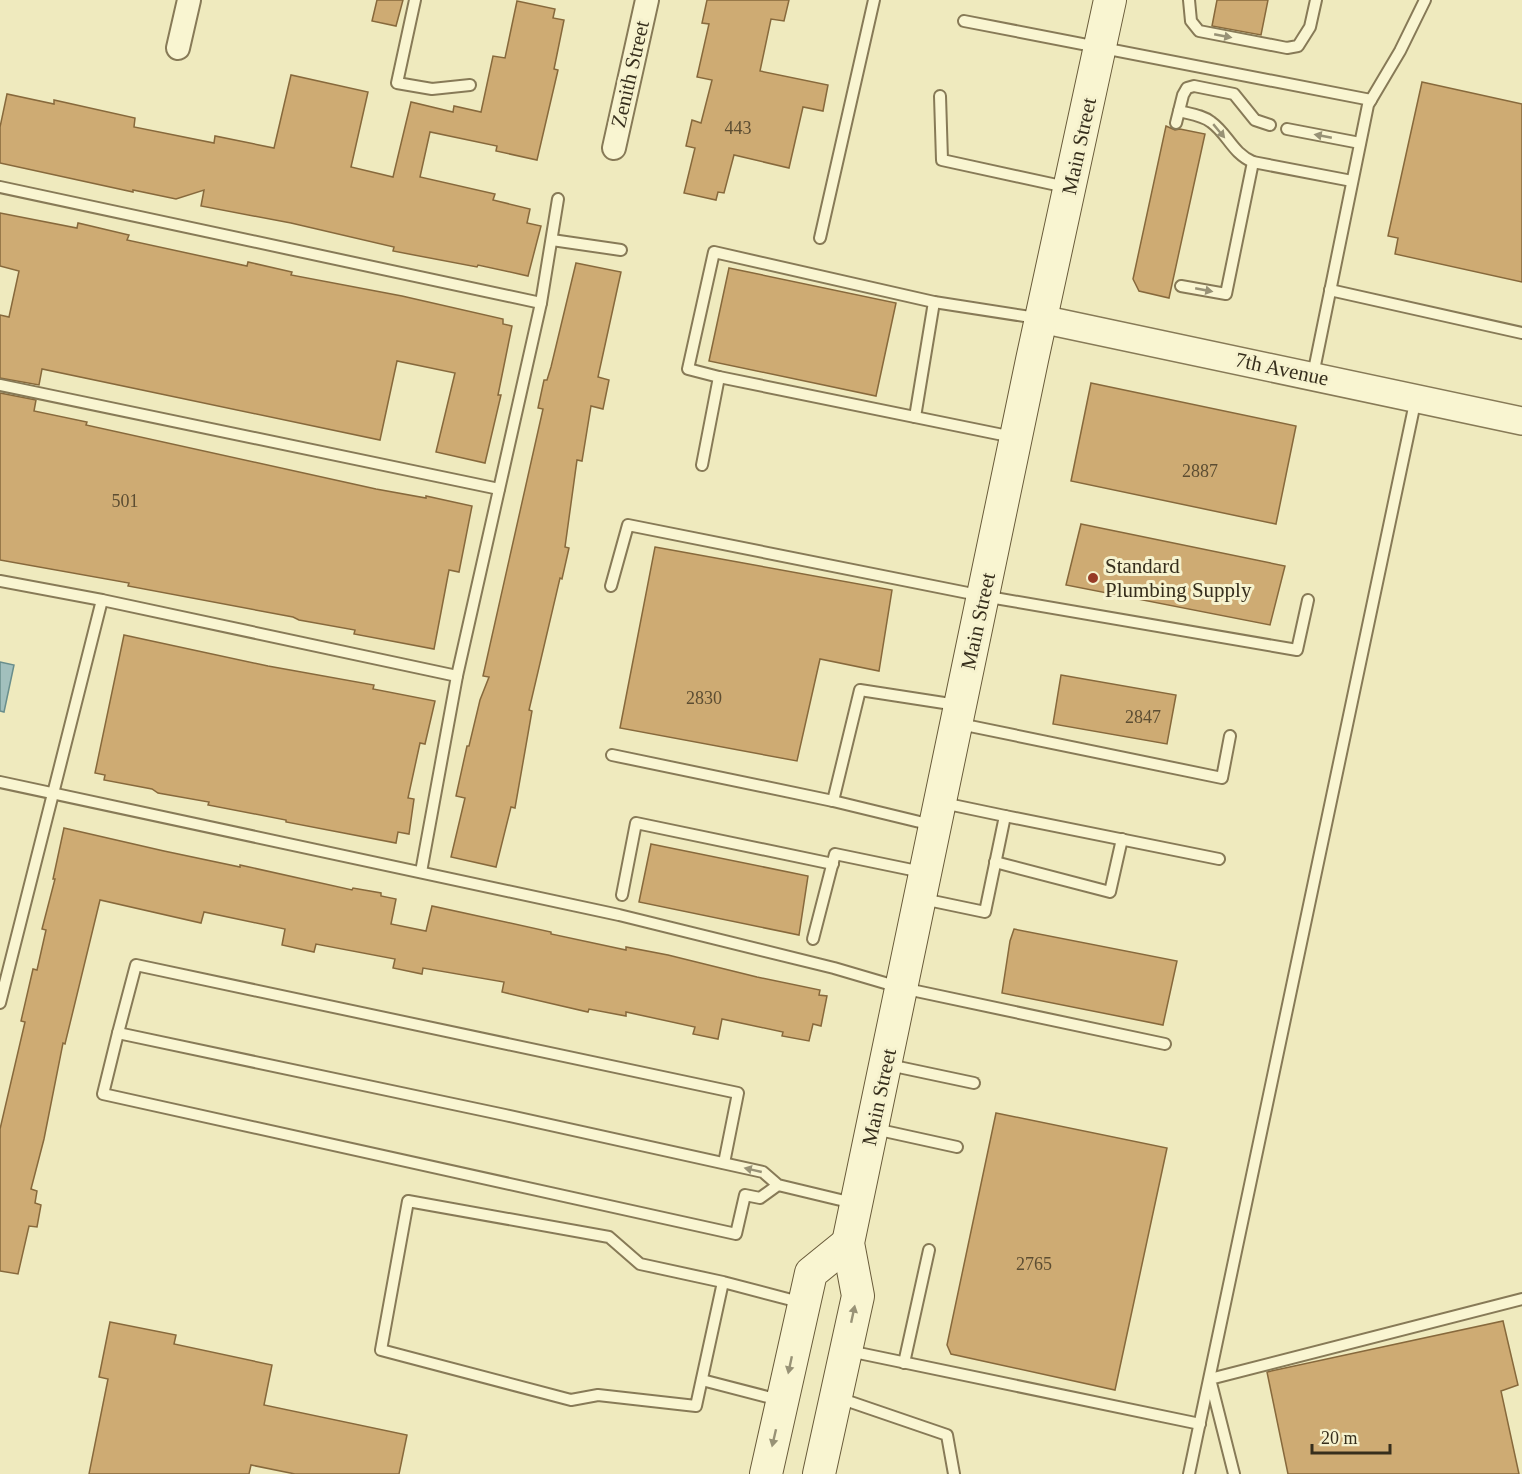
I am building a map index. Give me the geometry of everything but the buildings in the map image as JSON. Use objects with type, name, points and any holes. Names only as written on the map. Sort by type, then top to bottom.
[{"type":"main road","name":"Main Street","points":[[819,1474],[858,1296],[848,1243],[1110,0]]},
{"type":"main road","points":[[766,1474],[811,1273],[848,1243]]},
{"type":"street","points":[[178,48],[189,0]]},
{"type":"street","name":"Zenith Street","points":[[614,148],[647,0]]},
{"type":"street","name":"7th Avenue","points":[[1041,319],[1522,421]]},
{"type":"lane","points":[[415,0],[397,83],[432,89],[470,85]]},
{"type":"lane","points":[[820,238],[874,0]]},
{"type":"lane","points":[[1189,0],[1191,21],[1198,31],[1287,48],[1298,46],[1310,27],[1316,0]]},
{"type":"lane","points":[[1313,376],[1352,181],[1371,100],[1400,51],[1425,0]]},
{"type":"lane","points":[[964,21],[1371,100]]},
{"type":"lane","points":[[1176,123],[1183,95],[1187,88],[1194,86],[1234,94],[1255,120],[1270,125]]},
{"type":"lane","points":[[940,96],[942,160],[1069,188]]},
{"type":"lane","points":[[1179,111],[1202,116],[1213,123],[1241,157],[1253,162],[1352,181]]},
{"type":"lane","points":[[1287,129],[1360,143]]},
{"type":"lane","points":[[1181,286],[1226,294],[1253,162]]},
{"type":"lane","points":[[0,187],[541,303]]},
{"type":"lane","points":[[421,872],[457,676],[541,303],[558,200]]},
{"type":"lane","points":[[552,240],[621,250]]},
{"type":"lane","points":[[1016,438],[688,369],[714,252],[934,302],[1041,319]]},
{"type":"lane","points":[[1330,290],[1522,333]]},
{"type":"lane","points":[[915,417],[934,302]]},
{"type":"lane","points":[[702,465],[719,377]]},
{"type":"lane","points":[[0,386],[499,489]]},
{"type":"lane","points":[[1190,1474],[1416,397]]},
{"type":"lane","points":[[611,586],[628,525],[983,596],[1297,650],[1308,600]]},
{"type":"lane","points":[[0,581],[102,600],[457,676]]},
{"type":"lane","points":[[0,1003],[1,989],[54,794],[102,600]]},
{"type":"lane","points":[[833,801],[860,690],[1222,778],[1230,736]]},
{"type":"lane","points":[[612,755],[833,801],[938,814],[1005,816],[1219,859]]},
{"type":"lane","points":[[0,782],[619,915],[902,988],[1165,1044]]},
{"type":"lane","points":[[813,939],[835,854],[923,886],[985,912],[1005,816]]},
{"type":"lane","points":[[622,895],[636,823],[833,864]]},
{"type":"lane","points":[[995,862],[1110,892],[1122,839]]},
{"type":"lane","points":[[724,1163],[738,1093],[136,965],[103,1094],[736,1234],[745,1195],[760,1198],[778,1185]]},
{"type":"lane","points":[[118,1033],[763,1172],[778,1185],[856,1204]]},
{"type":"lane","points":[[886,1064],[974,1083]]},
{"type":"lane","points":[[872,1129],[957,1147]]},
{"type":"lane","points":[[723,1282],[696,1406],[598,1395],[571,1400],[381,1350],[408,1200],[609,1237],[640,1264],[723,1282],[804,1304]]},
{"type":"lane","points":[[904,1363],[929,1250]]},
{"type":"lane","points":[[1210,1379],[1522,1299]]},
{"type":"lane","points":[[846,1350],[1200,1425]]},
{"type":"lane","points":[[1210,1379],[1234,1474]]},
{"type":"lane","points":[[702,1380],[783,1401]]},
{"type":"lane","points":[[836,1397],[947,1435],[954,1474]]},
{"type":"water","points":[[0,662],[14,665],[4,712],[0,711]]},
{"type":"place","name":"Standard Plumbing Supply","points":[[1093,578]]}]
